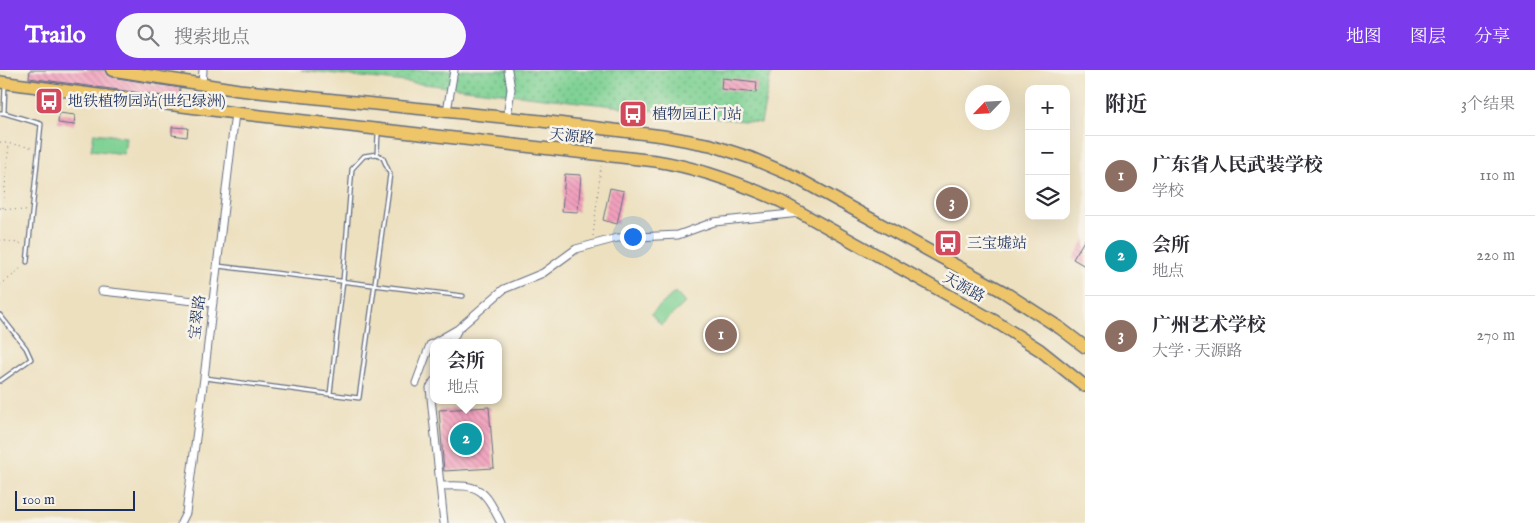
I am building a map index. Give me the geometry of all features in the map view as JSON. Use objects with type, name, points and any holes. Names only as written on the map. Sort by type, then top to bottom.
[{"type":"highway","name":"天源路","points":[[112,70],[239,90],[507,117],[681,139],[711,145],[751,158],[793,176],[1004,292],[1060,328],[1085,347]]},
{"type":"highway","name":"天源路","points":[[2,82],[235,113],[656,161],[688,167],[746,186],[780,201],[1001,325],[1040,350],[1085,386]]},
{"type":"street","points":[[202,84],[203,70]]},
{"type":"street","points":[[447,111],[454,70]]},
{"type":"street","points":[[507,117],[511,90],[508,70]]},
{"type":"street","name":"宝翠路","points":[[181,523],[186,513],[204,378],[235,113]]},
{"type":"street","points":[[440,339],[458,329],[504,289],[543,273],[576,249],[617,238],[678,235],[714,222],[800,213]]},
{"type":"street","points":[[102,291],[213,302]]},
{"type":"street","points":[[453,339],[458,329]]},
{"type":"street","points":[[416,383],[430,345]]},
{"type":"street","points":[[432,404],[444,523]]},
{"type":"street","points":[[442,486],[459,485],[476,488],[489,499],[501,523]]},
{"type":"lane","points":[[2,82],[2,113],[41,124],[27,262]]},
{"type":"lane","points":[[376,154],[378,130]]},
{"type":"lane","points":[[204,378],[359,398],[390,174],[383,158],[376,154],[364,156],[352,169],[343,281],[330,394]]},
{"type":"lane","points":[[218,266],[463,296]]},
{"type":"lane","points":[[0,315],[26,348],[31,359],[0,381]]},
{"type":"path","points":[[0,142],[39,148]]},
{"type":"path","points":[[3,208],[9,144]]},
{"type":"path","points":[[592,244],[602,155]]},
{"type":"path","points":[[0,208],[32,211]]},
{"type":"path","points":[[0,240],[28,246]]},
{"type":"path","points":[[0,285],[11,278],[27,262]]},
{"type":"green space","points":[[301,70],[772,70],[761,123]]},
{"type":"green space","points":[[94,133],[126,137],[124,154],[91,150]]},
{"type":"green space","points":[[675,292],[685,303],[661,325],[651,314]]},
{"type":"building","points":[[30,70],[105,70],[107,75],[111,77],[180,88],[179,98],[29,78]]},
{"type":"building","points":[[722,78],[757,82],[756,93],[721,89]]},
{"type":"building","points":[[59,113],[75,115],[74,125],[58,123]]},
{"type":"building","points":[[172,127],[188,128],[187,137],[172,135]]},
{"type":"building","points":[[565,174],[581,175],[578,212],[562,211]]},
{"type":"building","points":[[610,188],[624,191],[617,224],[603,220]]},
{"type":"building","points":[[1085,239],[1085,266],[1073,259]]},
{"type":"building","points":[[489,407],[494,468],[444,471],[439,410]]},
{"type":"place","name":"地铁植物园站(世纪绿洲)","points":[[49,101]]},
{"type":"place","name":"植物园正门站","points":[[633,114]]},
{"type":"place","name":"广州艺术学校","points":[[952,203]]},
{"type":"place","name":"三宝墟站","points":[[948,243]]},
{"type":"place","name":"广东省人民武装学校","points":[[721,335]]},
{"type":"place","name":"会所","points":[[466,439]]}]
